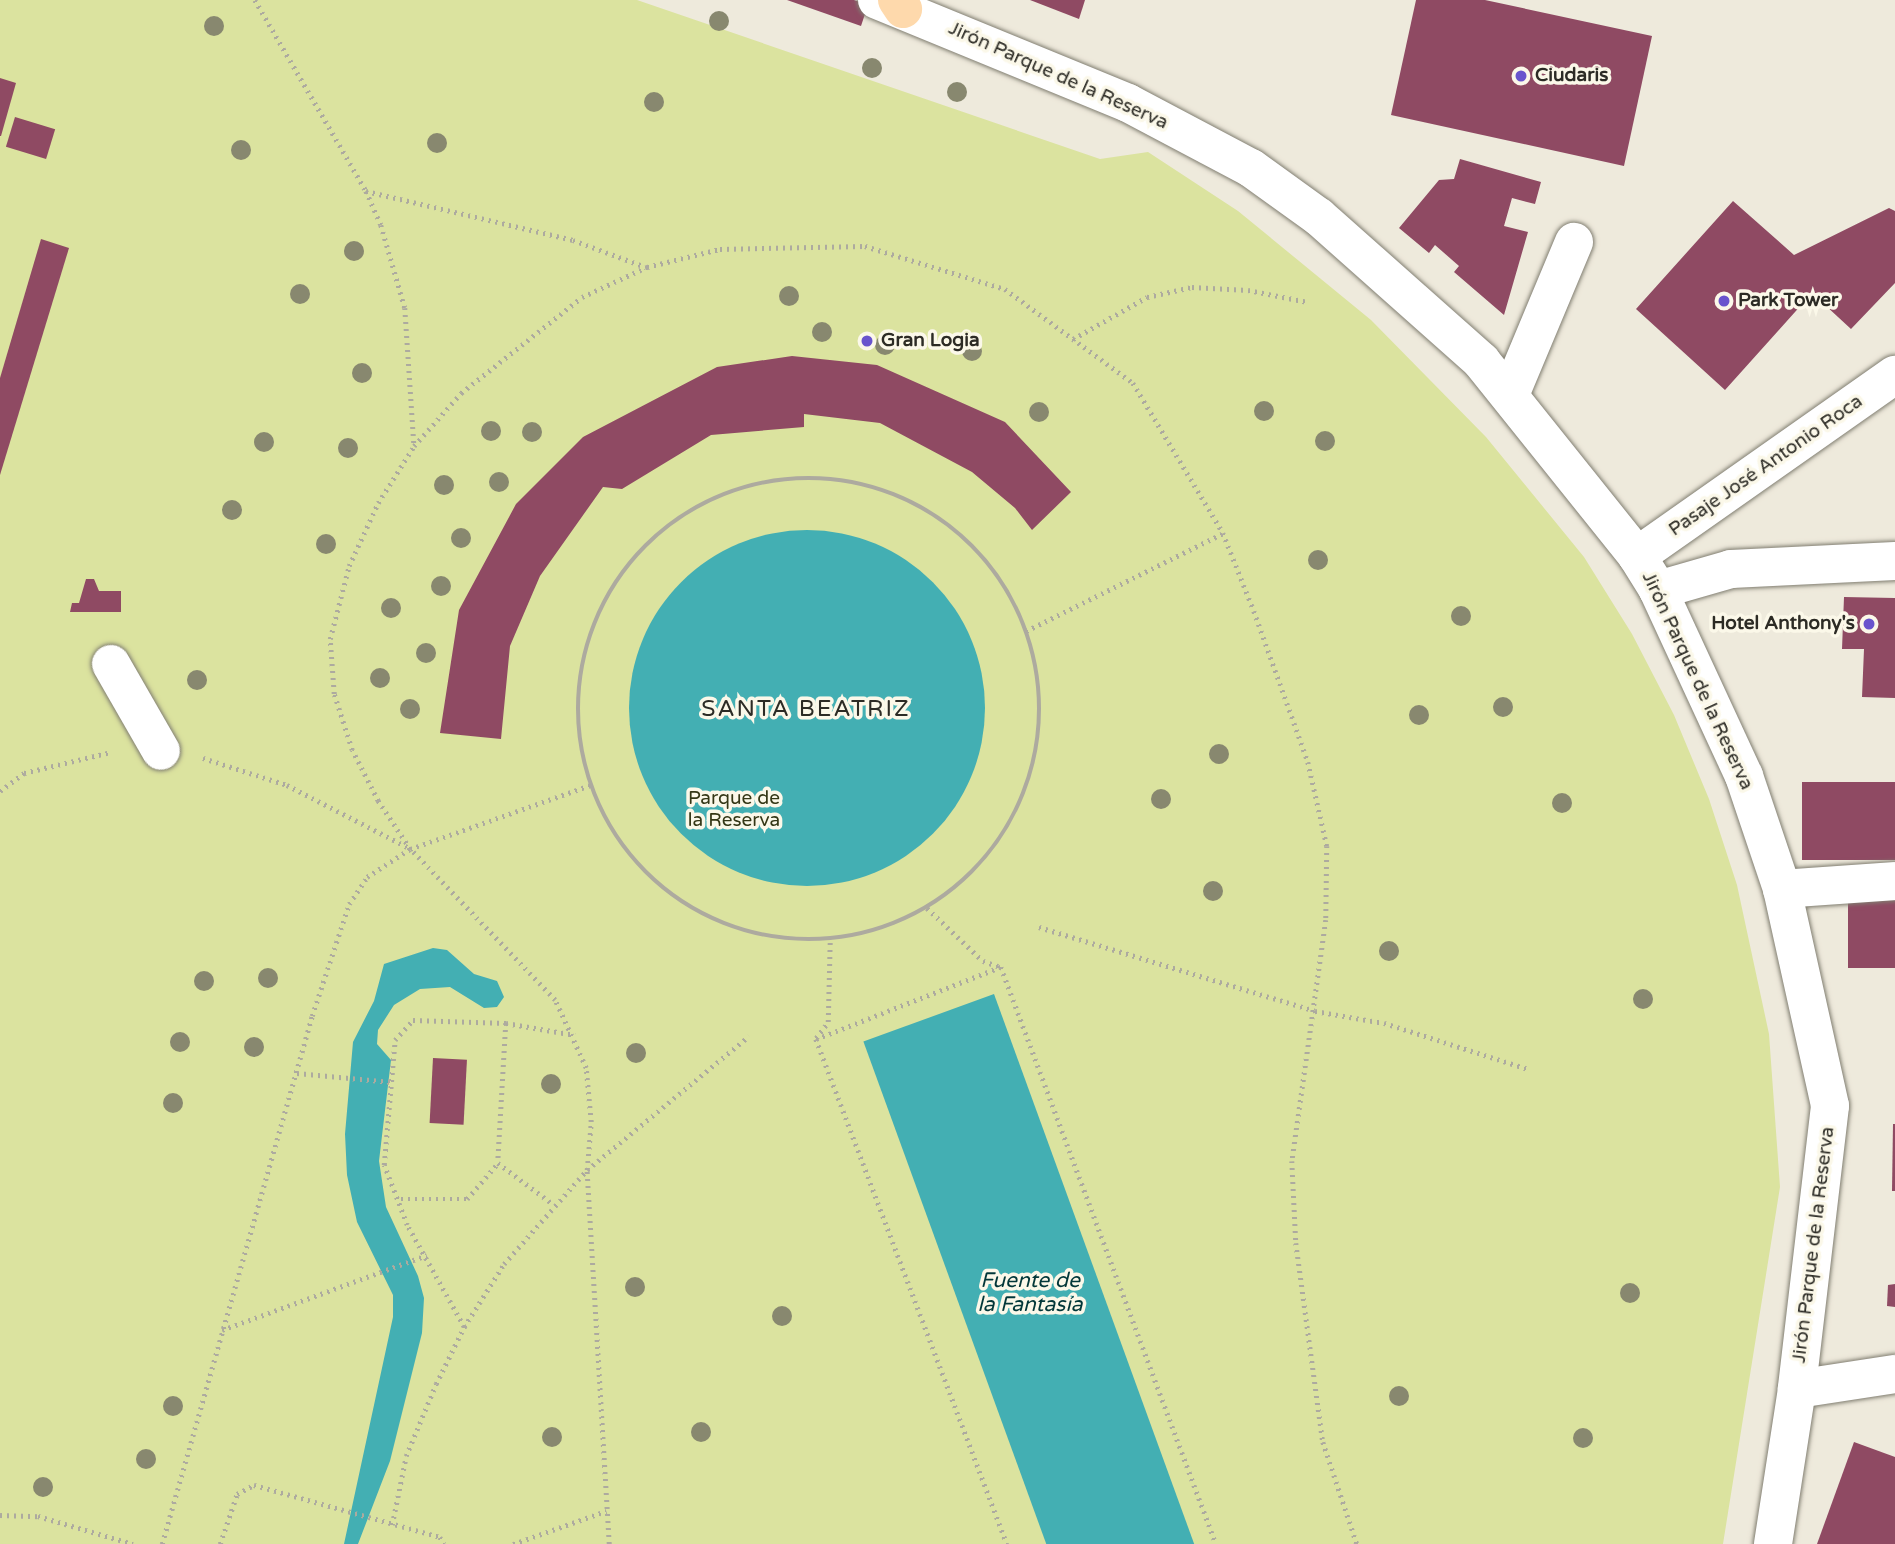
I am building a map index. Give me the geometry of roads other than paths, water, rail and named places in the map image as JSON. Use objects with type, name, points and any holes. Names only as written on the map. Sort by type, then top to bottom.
[{"type":"street","name":"Jirón Parque de la Reserva","points":[[892,3],[1128,103],[1251,169],[1319,217],[1395,281],[1510,395],[1637,556],[1658,590],[1744,776],[1782,890],[1830,1106],[1797,1389],[1773,1544]]},
{"type":"street","points":[[1510,395],[1574,242]]},
{"type":"street","name":"Pasaje José Antonio Roca","points":[[1637,556],[1895,375]]},
{"type":"street","points":[[1658,590],[1731,569],[1895,561]]},
{"type":"street","points":[[110,664],[162,751]]},
{"type":"street","points":[[1782,890],[1895,881]]},
{"type":"street","points":[[1797,1389],[1895,1374]]},
{"type":"water","points":[[807,530],[842,533],[875,544],[906,560],[933,582],[955,609],[971,640],[982,673],[985,708],[982,743],[971,776],[955,807],[933,834],[906,856],[875,872],[842,883],[807,886],[772,883],[739,872],[708,856],[681,834],[659,807],[643,776],[632,743],[629,708],[632,673],[643,640],[659,609],[681,582],[708,560],[739,544],[772,533]]},
{"type":"water","points":[[433,948],[447,950],[474,974],[497,981],[504,997],[497,1007],[484,1008],[450,987],[420,989],[394,1005],[378,1030],[377,1044],[391,1060],[379,1161],[386,1207],[418,1276],[424,1298],[422,1333],[390,1461],[358,1544],[344,1544],[393,1317],[393,1295],[357,1222],[347,1175],[345,1134],[353,1042],[374,1001],[384,964]]},
{"type":"water","name":"Fuente de la Fantasía","points":[[994,994],[1194,1544],[1046,1544],[863,1042]]},
{"type":"place","name":"Ciudaris","points":[[1521,76]]},
{"type":"place","name":"Park Tower","points":[[1724,301]]},
{"type":"place","name":"Gran Logia","points":[[867,341]]},
{"type":"place","name":"Hotel Anthony's","points":[[1869,624]]},
{"type":"district","name":"SANTA BEATRIZ","points":[[806,709]]},
{"type":"park label","name":"Parque de la Reserva","points":[[734,810]]}]
